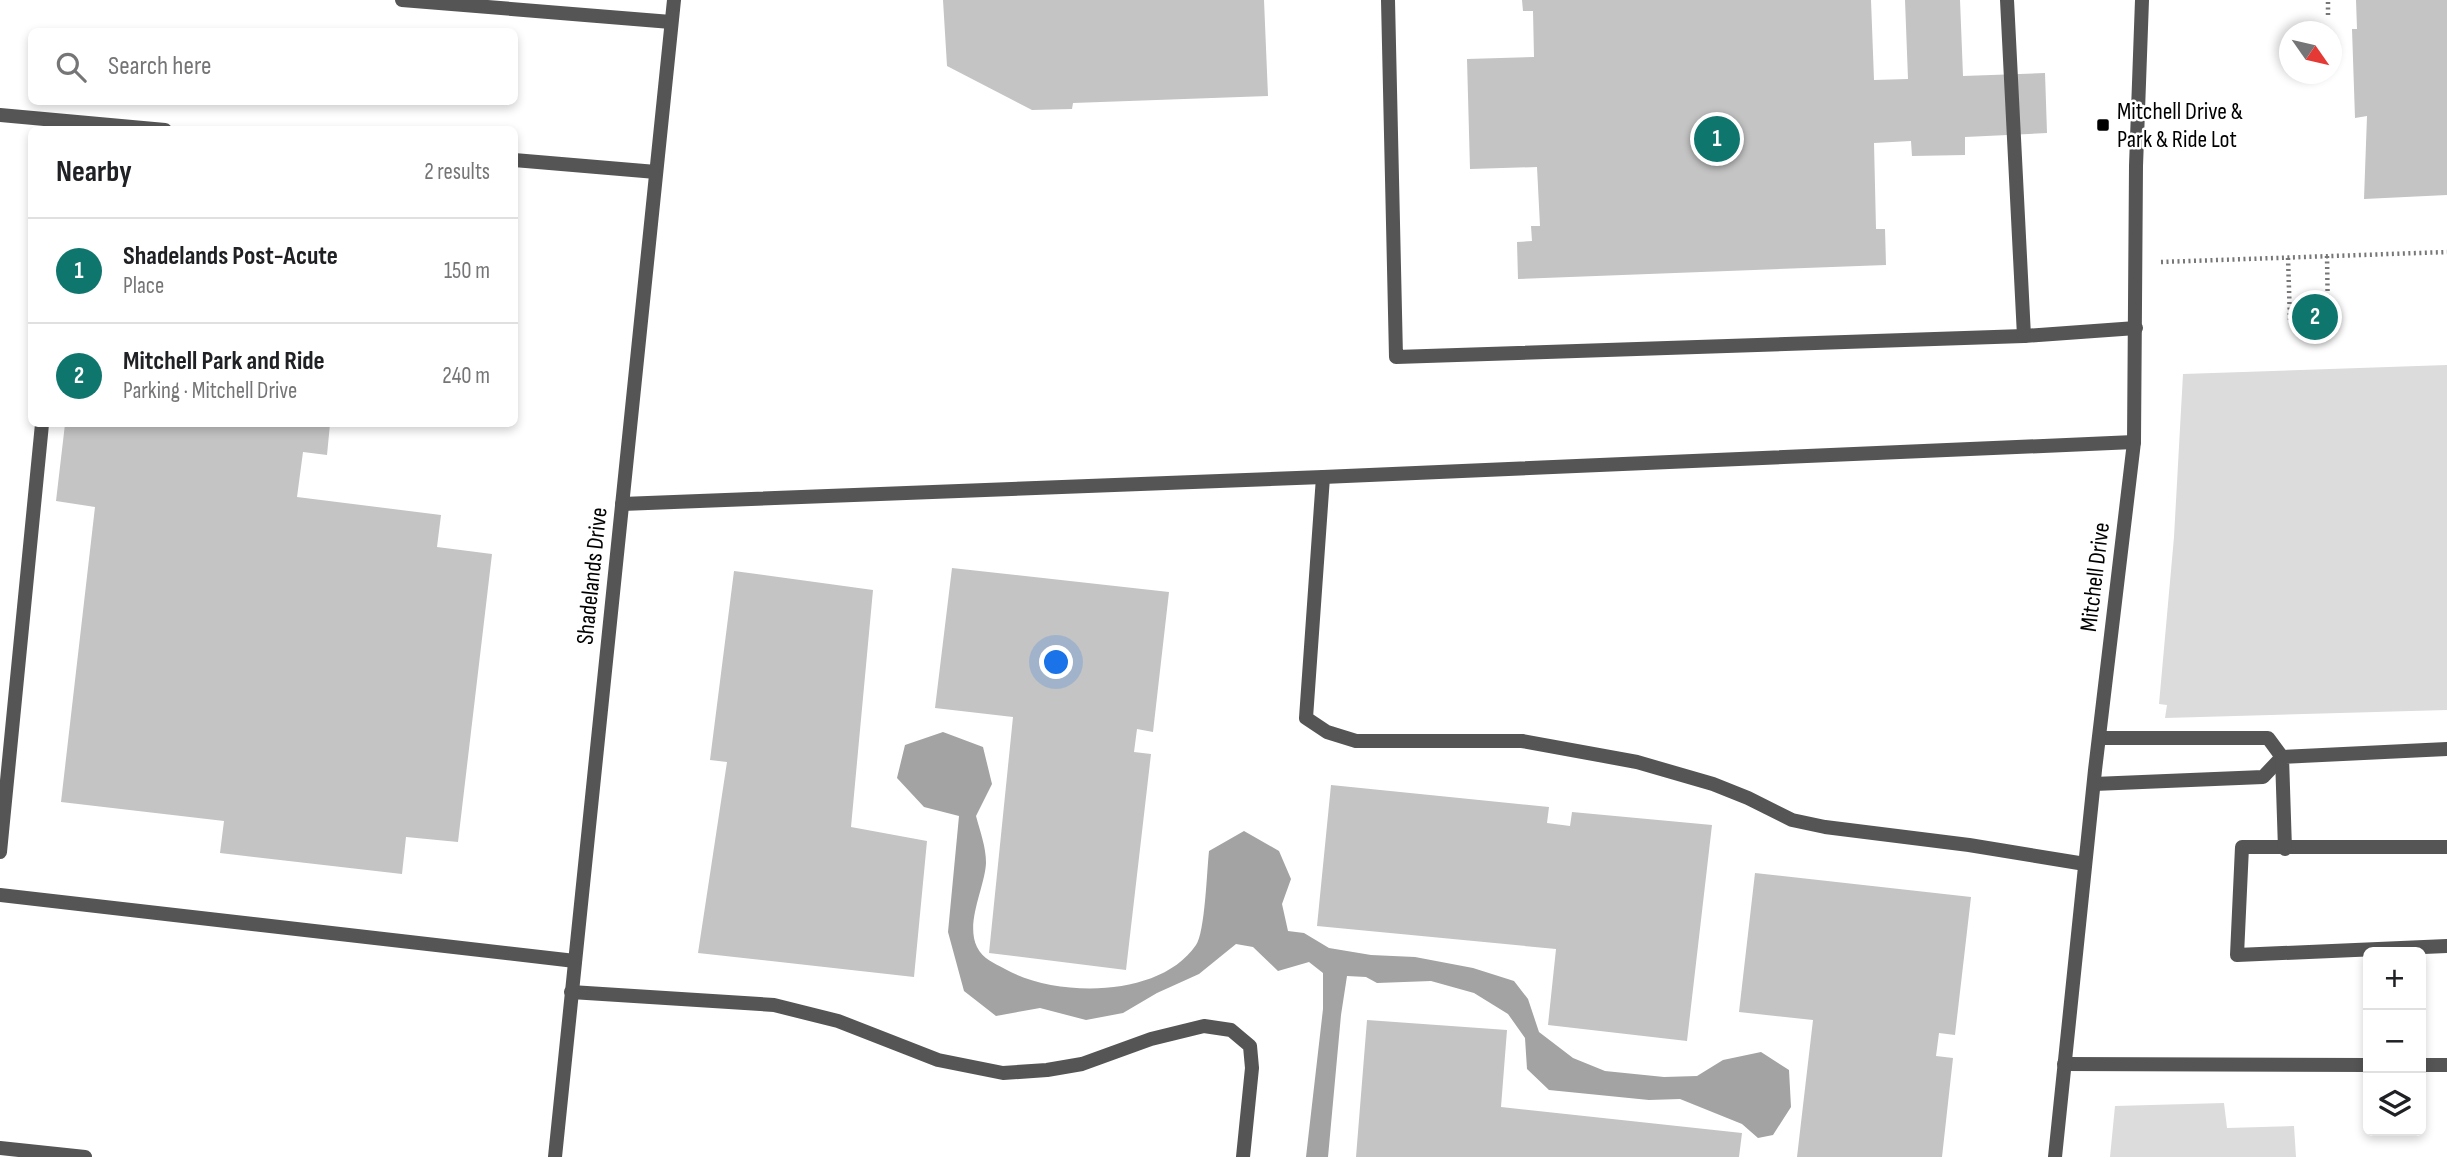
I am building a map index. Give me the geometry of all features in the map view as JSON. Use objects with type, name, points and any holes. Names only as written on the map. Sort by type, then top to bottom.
[{"type":"street","points":[[402,0],[671,22]]},
{"type":"street","name":"Shadelands Drive","points":[[555,1157],[674,0]]},
{"type":"street","points":[[1388,0],[1396,357],[2024,336],[2136,328]]},
{"type":"street","points":[[2007,0],[2024,336]]},
{"type":"street","name":"Mitchell Drive","points":[[2054,1157],[2134,442],[2136,166],[2142,0]]},
{"type":"street","points":[[0,115],[91,126]]},
{"type":"street","points":[[518,160],[656,172]]},
{"type":"street","points":[[0,852],[42,427]]},
{"type":"street","points":[[622,504],[2134,442]]},
{"type":"street","points":[[1323,477],[1306,718],[1326,732],[1356,740],[1522,741],[1637,762],[1713,784],[1792,820],[2085,864]]},
{"type":"street","points":[[2099,738],[2268,738],[2282,757],[2285,849]]},
{"type":"street","points":[[2094,783],[2263,777],[2282,757],[2447,750]]},
{"type":"street","points":[[2447,848],[2242,848],[2237,955],[2447,946]]},
{"type":"street","points":[[0,895],[575,961]]},
{"type":"street","points":[[572,992],[774,1005],[838,1021],[938,1060],[1003,1073],[1082,1064],[1150,1039],[1204,1026],[1231,1030],[1250,1046],[1252,1068],[1244,1157]]},
{"type":"street","points":[[2064,1064],[2363,1065]]},
{"type":"street","points":[[2426,1065],[2447,1065]]},
{"type":"street","points":[[0,1149],[85,1157]]},
{"type":"path","points":[[2328,0],[2328,15]]},
{"type":"path","points":[[2136,261],[2447,252]]},
{"type":"path","points":[[2327,256],[2328,318]]},
{"type":"path","points":[[2288,258],[2290,320]]},
{"type":"shaded area","points":[[2447,365],[2447,710],[2165,718],[2167,705],[2159,704],[2174,537],[2183,374]]},
{"type":"shaded area","points":[[943,732],[983,747],[992,784],[976,816],[986,863],[973,927],[977,947],[982,955],[1005,969],[1052,985],[1079,988],[1133,984],[1158,975],[1180,962],[1199,938],[1204,915],[1209,851],[1244,831],[1279,851],[1291,879],[1282,904],[1288,931],[1304,933],[1329,948],[1371,955],[1415,957],[1473,968],[1514,981],[1528,999],[1539,1032],[1573,1058],[1605,1071],[1664,1077],[1697,1076],[1723,1060],[1761,1052],[1789,1070],[1791,1107],[1773,1135],[1758,1138],[1742,1124],[1680,1099],[1649,1100],[1549,1090],[1527,1069],[1525,1038],[1508,1014],[1474,993],[1431,981],[1377,983],[1366,977],[1347,976],[1328,1157],[1306,1157],[1323,1009],[1323,973],[1309,962],[1278,971],[1253,947],[1236,944],[1199,974],[1157,993],[1123,1013],[1086,1020],[1040,1008],[996,1016],[964,991],[948,932],[959,816],[924,807],[897,778],[905,745]]},
{"type":"shaded area","points":[[2224,1103],[2227,1128],[2294,1126],[2296,1157],[2110,1157],[2115,1106]]},
{"type":"building","points":[[943,0],[1264,0],[1268,96],[1073,103],[1072,109],[1032,110],[947,66]]},
{"type":"building","points":[[1522,0],[1871,0],[1874,80],[1908,79],[1905,0],[1960,0],[1963,76],[2045,73],[2047,133],[1965,137],[1965,155],[1912,156],[1911,141],[1874,143],[1876,229],[1885,229],[1886,265],[1518,279],[1517,242],[1532,241],[1531,226],[1540,226],[1537,167],[1470,169],[1467,59],[1534,57],[1533,11],[1523,11]]},
{"type":"building","points":[[2356,0],[2447,0],[2447,195],[2364,199],[2367,116],[2355,118],[2352,29],[2357,29]]},
{"type":"building","points":[[65,427],[330,427],[327,455],[303,452],[297,497],[441,515],[437,547],[492,554],[458,842],[406,837],[402,874],[220,853],[224,821],[61,802],[95,507],[56,501]]},
{"type":"building","points":[[952,568],[1169,592],[1153,732],[1137,729],[1134,752],[1151,754],[1126,970],[989,953],[1013,717],[935,708]]},
{"type":"building","points":[[734,571],[873,590],[851,827],[927,841],[914,977],[698,953],[727,762],[710,760]]},
{"type":"building","points":[[1331,785],[1549,807],[1547,823],[1570,826],[1572,812],[1712,825],[1687,1041],[1548,1025],[1556,949],[1317,926]]},
{"type":"building","points":[[1755,873],[1971,897],[1955,1035],[1939,1033],[1936,1056],[1953,1058],[1942,1157],[1797,1157],[1813,1020],[1739,1012]]},
{"type":"building","points":[[1367,1020],[1507,1030],[1501,1107],[1742,1133],[1739,1157],[1356,1157]]},
{"type":"place","name":"Mitchell Drive & Park & Ride Lot","points":[[2103,125]]},
{"type":"place","name":"Shadelands Post-Acute","points":[[1717,139]]},
{"type":"place","name":"Mitchell Park and Ride","points":[[2315,317]]}]
